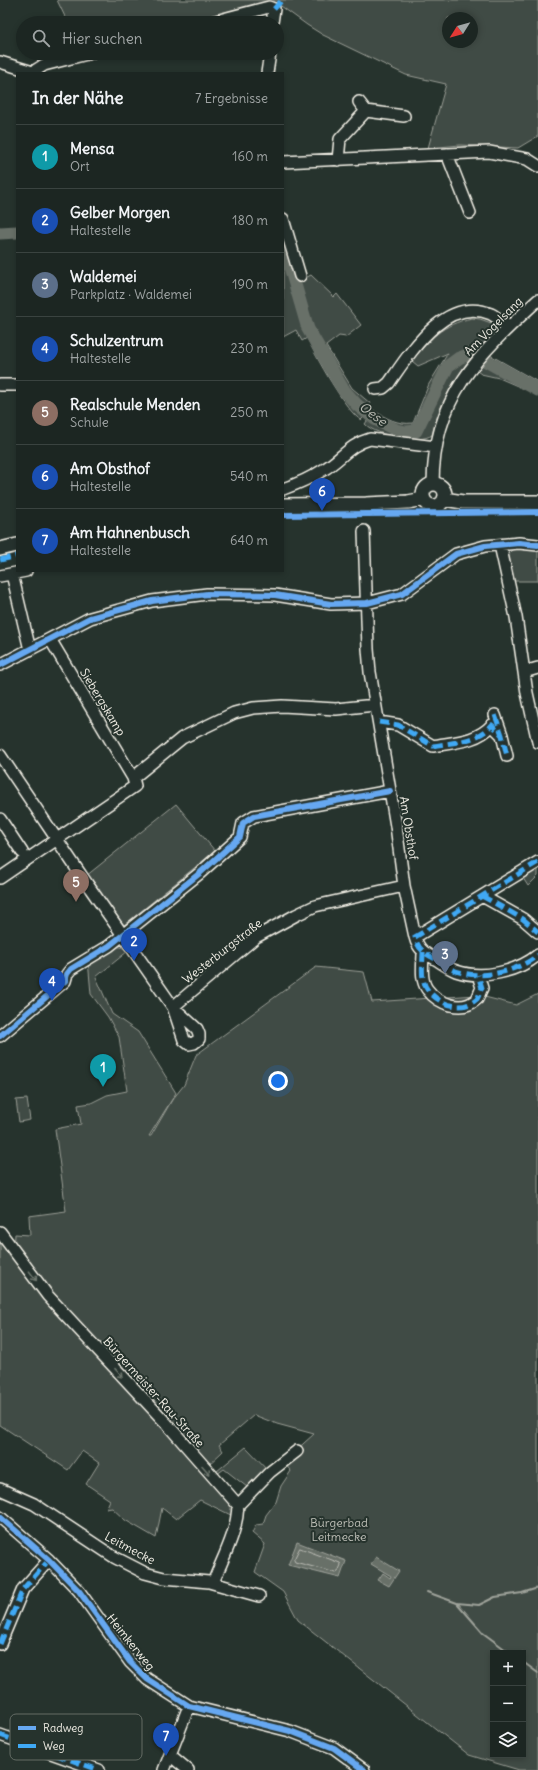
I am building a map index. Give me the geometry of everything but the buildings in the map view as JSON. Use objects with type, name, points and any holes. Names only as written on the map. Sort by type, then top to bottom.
[{"type":"main road","points":[[433,484],[438,485],[443,490],[444,499],[441,503],[434,506],[427,504],[423,495],[425,488],[433,484]]},
{"type":"main road","points":[[284,505],[366,504],[408,502],[424,499]]},
{"type":"main road","points":[[444,499],[463,502],[538,502]]},
{"type":"main road","points":[[0,549],[16,545]]},
{"type":"street","points":[[235,16],[269,7],[274,9],[273,16]]},
{"type":"street","points":[[0,62],[34,72],[44,65],[64,60]]},
{"type":"street","points":[[267,72],[269,60]]},
{"type":"street","points":[[0,72],[17,68]]},
{"type":"street","points":[[359,102],[366,111],[404,116]]},
{"type":"street","points":[[338,160],[340,139],[366,111]]},
{"type":"street","points":[[284,163],[489,152],[527,159],[538,166]]},
{"type":"street","points":[[448,154],[470,213]]},
{"type":"street","points":[[284,222],[300,276]]},
{"type":"street","name":"Am Vogelsang","points":[[433,484],[436,447],[444,418],[454,392],[473,364],[508,327],[538,300]]},
{"type":"street","points":[[375,389],[383,388],[389,383],[406,359],[430,330],[455,315],[468,311],[479,311],[491,314],[508,327]]},
{"type":"street","points":[[0,385],[16,385]]},
{"type":"street","points":[[284,489],[324,470],[350,448],[360,442],[370,439],[436,447]]},
{"type":"street","name":"Am Obsthof","points":[[364,531],[368,649],[375,705],[396,826],[404,886],[418,948],[423,952]]},
{"type":"street","points":[[500,544],[516,617],[524,672],[533,693],[538,742]]},
{"type":"street","points":[[0,665],[90,618],[152,601],[207,594],[275,595],[331,604],[367,603],[402,594],[456,554],[485,546],[500,544],[538,545]]},
{"type":"street","points":[[0,576],[21,572]]},
{"type":"street","points":[[12,574],[30,650]]},
{"type":"street","name":"Siebergskamp","points":[[50,639],[133,778]]},
{"type":"street","points":[[524,672],[538,668]]},
{"type":"street","points":[[0,878],[135,786],[133,778],[182,738],[234,713],[254,708],[282,706],[336,708],[375,705]]},
{"type":"street","points":[[495,715],[507,756]]},
{"type":"street","points":[[379,722],[398,725],[433,746],[472,739],[486,732],[492,725],[502,735]]},
{"type":"street","points":[[0,755],[123,936]]},
{"type":"street","points":[[0,1036],[54,992],[65,981],[67,974],[71,969],[98,954],[123,936],[200,873],[240,836],[243,824],[254,816],[390,792]]},
{"type":"street","points":[[0,819],[22,852]]},
{"type":"street","points":[[415,937],[538,862]]},
{"type":"street","name":"Westerburgstraße","points":[[123,936],[173,1007],[256,937],[296,915],[315,906],[404,886]]},
{"type":"street","points":[[482,896],[523,919],[538,932]]},
{"type":"street","points":[[478,975],[482,988],[478,998],[468,1004],[458,1006],[448,1004],[436,997],[426,988],[422,976],[423,952],[456,971],[478,975],[508,971],[532,960],[538,955]]},
{"type":"street","name":"Bürgermeister-Rau-Straße","points":[[0,1232],[48,1296],[166,1423],[238,1505]]},
{"type":"street","points":[[213,1583],[234,1535],[238,1505],[270,1472],[297,1451]]},
{"type":"street","name":"Leitmecke","points":[[0,1489],[34,1504],[114,1557],[145,1573],[164,1578],[213,1583],[259,1596]]},
{"type":"street","name":"Heimkerweg","points":[[0,1516],[49,1560],[79,1591],[138,1671],[147,1679],[189,1706],[290,1731],[334,1748],[364,1770]]},
{"type":"street","points":[[0,1644],[4,1624],[23,1589],[49,1560]]},
{"type":"street","points":[[164,1770],[189,1706]]},
{"type":"street","points":[[0,1735],[10,1739]]},
{"type":"street","points":[[170,1755],[188,1770]]},
{"type":"street","points":[[70,1760],[98,1770]]},
{"type":"green space","points":[[57,0],[538,0],[538,136],[518,148],[460,145],[428,148],[446,84],[406,75],[323,35],[274,1],[217,16],[65,16]]},
{"type":"green space","points":[[284,259],[288,277],[302,321],[321,363],[348,400],[365,416],[361,420],[347,406],[339,395],[324,369],[307,338],[302,341],[296,330],[284,336]]},
{"type":"green space","points":[[311,275],[334,297],[337,294],[361,325],[346,337],[339,336],[326,346],[352,388],[371,404],[369,409],[355,397],[343,383],[316,334],[298,282]]},
{"type":"green space","points":[[472,318],[494,324],[496,331],[475,353],[456,378],[442,405],[432,435],[426,438],[408,439],[378,432],[365,424],[374,411],[397,422],[413,423],[429,384],[448,353],[418,366],[412,361],[431,339],[444,329],[452,324]]},
{"type":"green space","points":[[490,355],[538,382],[538,395],[499,378],[481,374],[477,371]]},
{"type":"green space","points":[[513,549],[538,550],[538,581],[512,581],[506,556]]},
{"type":"green space","points":[[176,804],[215,851],[124,925],[86,876]]},
{"type":"green space","points":[[538,865],[538,876],[528,886],[521,875]]},
{"type":"green space","name":"Bürgerbad Leitmecke","points":[[109,946],[121,947],[128,951],[96,977],[112,1014],[138,1032],[176,1093],[149,1136],[151,1136],[172,1100],[184,1085],[196,1055],[316,967],[364,972],[372,1002],[477,995],[516,1005],[538,994],[538,1770],[519,1770],[469,1755],[298,1620],[283,1592],[255,1572],[265,1544],[252,1533],[256,1525],[263,1524],[266,1515],[276,1502],[281,1486],[291,1471],[283,1462],[314,1434],[277,1424],[254,1415],[219,1445],[223,1451],[205,1468],[211,1476],[246,1447],[270,1472],[238,1505],[237,1518],[200,1500],[176,1519],[162,1508],[156,1538],[125,1520],[112,1508],[106,1509],[110,1500],[86,1484],[99,1463],[82,1451],[68,1470],[0,1425],[0,1232],[14,1250],[15,1234],[30,1235],[29,1216],[66,1211],[55,1129],[81,1124],[78,1105],[91,1103],[107,1095],[127,1091],[119,1037],[108,1017],[91,994],[88,960]],"holes":[[[224,1469],[247,1487],[238,1505],[213,1477]]]},
{"type":"green space","points":[[27,1099],[30,1120],[19,1122],[16,1100]]},
{"type":"water","points":[[297,1542],[346,1561],[340,1578],[288,1565]]},
{"type":"water","points":[[376,1557],[399,1571],[389,1586],[378,1580],[383,1573],[390,1578],[391,1576],[371,1564]]},
{"type":"waterway","name":"Oese","points":[[0,233],[16,232]]},
{"type":"waterway","name":"Oese","points":[[284,246],[308,329],[343,389],[357,405],[375,419],[396,430],[406,432],[416,431],[448,366],[459,358],[470,354],[486,361],[538,390]]},
{"type":"waterway","points":[[457,1603],[479,1605],[495,1597],[522,1593],[538,1588]]},
{"type":"waterway","name":"Leitmecke","points":[[427,1592],[457,1603],[483,1633],[506,1650]]},
{"type":"waterway","name":"Leitmecke","points":[[526,1664],[538,1673]]},
{"type":"marked path","points":[[274,9],[282,0]]},
{"type":"marked path","points":[[0,560],[16,556]]},
{"type":"marked path","points":[[495,715],[507,756]]},
{"type":"marked path","points":[[379,722],[398,725],[433,746],[472,738],[486,731],[492,725],[502,735]]},
{"type":"marked path","points":[[538,862],[415,937],[418,945],[426,954],[451,969],[466,974],[477,975],[499,973],[520,966],[538,955]]},
{"type":"marked path","points":[[482,896],[523,919],[538,932]]},
{"type":"marked path","points":[[423,952],[423,981],[427,989],[437,999],[450,1005],[464,1005],[477,999],[482,988],[478,975]]},
{"type":"marked path","points":[[0,1644],[23,1589],[49,1560]]},
{"type":"marked path","points":[[0,1735],[10,1739]]},
{"type":"marked path","points":[[71,1760],[99,1770]]},
{"type":"cycle path","points":[[284,515],[538,512]]},
{"type":"cycle path","points":[[0,665],[90,618],[152,601],[207,594],[275,595],[331,604],[367,603],[402,594],[456,554],[485,546],[519,543],[538,545]]},
{"type":"cycle path","points":[[0,1036],[65,981],[67,974],[71,969],[109,946],[200,873],[240,837],[243,823],[254,816],[390,791]]},
{"type":"cycle path","points":[[0,1517],[49,1560],[79,1591],[130,1662],[147,1679],[189,1706],[290,1731],[334,1748],[364,1770]]},
{"type":"place","name":"Am Obsthof","points":[[322,511]]},
{"type":"place","name":"Realschule Menden","points":[[76,902]]},
{"type":"place","name":"Gelber Morgen","points":[[134,961]]},
{"type":"place","name":"Waldemei","points":[[445,974]]},
{"type":"place","name":"Schulzentrum","points":[[52,1001]]},
{"type":"place","name":"Mensa","points":[[103,1087]]},
{"type":"place","name":"Am Hahnenbusch","points":[[166,1756]]}]
